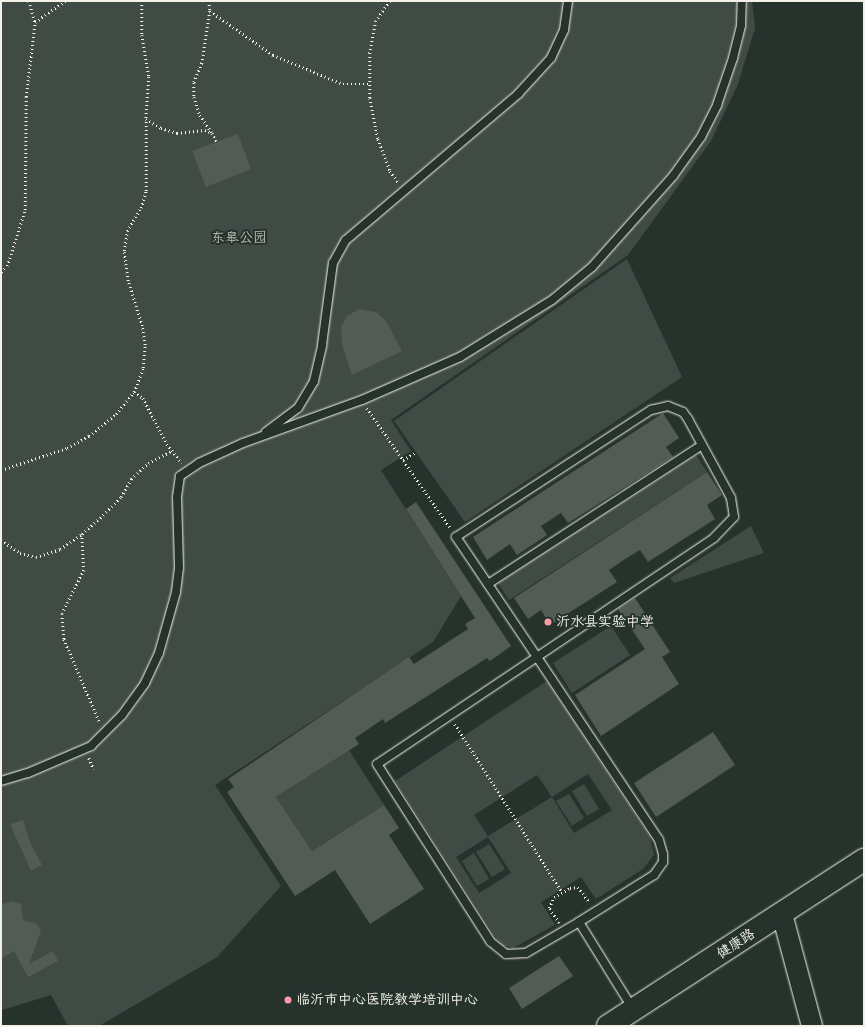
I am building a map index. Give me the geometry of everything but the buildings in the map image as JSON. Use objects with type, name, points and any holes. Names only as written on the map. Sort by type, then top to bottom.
[{"type":"main road","name":"健康路","points":[[608,1026],[864,860]]},
{"type":"street","points":[[782,914],[812,1026]]},
{"type":"lane","points":[[258,438],[298,408],[314,381],[322,345],[333,263],[346,240],[403,190],[518,94],[551,58],[564,30],[568,1]]},
{"type":"lane","points":[[1,781],[28,773],[90,746],[122,715],[145,683],[159,653],[176,592],[179,567],[177,497],[180,476],[189,470],[258,438],[362,400],[415,378],[501,334],[552,300],[592,267],[673,176],[701,137],[717,105],[733,58],[741,25],[742,1]]},
{"type":"lane","points":[[702,445],[683,412],[668,406],[660,406],[456,538],[537,657],[662,847],[663,862],[654,875],[588,917],[526,953],[506,954],[497,948],[486,935],[376,764],[537,657],[714,538],[729,525],[734,517],[734,505],[702,445]]},
{"type":"lane","points":[[488,584],[702,445]]},
{"type":"lane","points":[[575,924],[633,1009]]},
{"type":"path","points":[[1,272],[7,266],[25,210],[26,97],[35,22],[28,1]]},
{"type":"path","points":[[35,22],[65,1]]},
{"type":"path","points":[[1,470],[67,448],[89,436],[116,414],[134,392],[143,368],[145,345],[142,326],[128,282],[124,251],[128,231],[141,208],[146,191],[146,119],[149,77],[142,35],[142,1]]},
{"type":"path","points":[[209,1],[210,11],[202,63],[194,83],[194,97],[200,115],[217,142]]},
{"type":"path","points":[[390,1],[376,20],[370,53],[370,98],[378,139],[390,171],[403,190]]},
{"type":"path","points":[[210,11],[273,55],[343,84],[370,84]]},
{"type":"path","points":[[146,119],[161,128],[177,133],[204,130],[212,133]]},
{"type":"path","points":[[134,392],[143,398],[152,411],[172,450],[189,470]]},
{"type":"path","points":[[362,400],[456,538]]},
{"type":"path","points":[[1,540],[20,553],[36,557],[60,549],[82,534],[121,497],[131,479],[148,463],[172,450]]},
{"type":"path","points":[[403,460],[416,452]]},
{"type":"path","points":[[82,534],[84,570],[62,614],[64,639],[104,732]]},
{"type":"path","points":[[450,715],[562,892]]},
{"type":"path","points":[[575,924],[560,923],[549,908],[551,901],[562,892],[574,886],[580,889],[590,905],[588,917]]},
{"type":"green space","name":"东皋公园","points":[[1,1],[752,1],[755,28],[738,84],[711,141],[628,255],[391,420],[411,451],[381,470],[461,596],[433,642],[215,785],[281,886],[217,957],[99,1026],[68,1026],[51,995],[2,1010],[1,1007]]},
{"type":"green space","points":[[627,259],[682,377],[465,522],[394,421]]},
{"type":"green space","points":[[696,455],[707,472],[509,600],[498,583]]},
{"type":"green space","points":[[751,526],[764,553],[674,583],[670,578]]},
{"type":"green space","points":[[611,626],[630,655],[572,693],[553,663]]},
{"type":"green space","points":[[547,681],[650,837],[654,855],[643,869],[596,899],[581,877],[541,902],[555,925],[513,948],[503,945],[496,938],[395,781]],"holes":[[[588,774],[612,810],[574,833],[552,797]],[[537,775],[552,797],[488,836],[474,815]],[[488,837],[511,873],[479,893],[456,857]]]},
{"type":"green space","points":[[349,750],[384,805],[312,851],[276,797]]},
{"type":"green space","points":[[584,784],[599,809],[587,816],[572,791]]},
{"type":"green space","points":[[569,794],[584,818],[572,826],[556,801]]},
{"type":"green space","points":[[489,844],[505,869],[492,877],[476,852]]},
{"type":"green space","points":[[474,853],[489,879],[477,886],[462,861]]},
{"type":"place","name":"沂水县实验中学","points":[[548,622]]},
{"type":"place","name":"临沂市中心医院教学培训中心","points":[[288,1000]]}]
